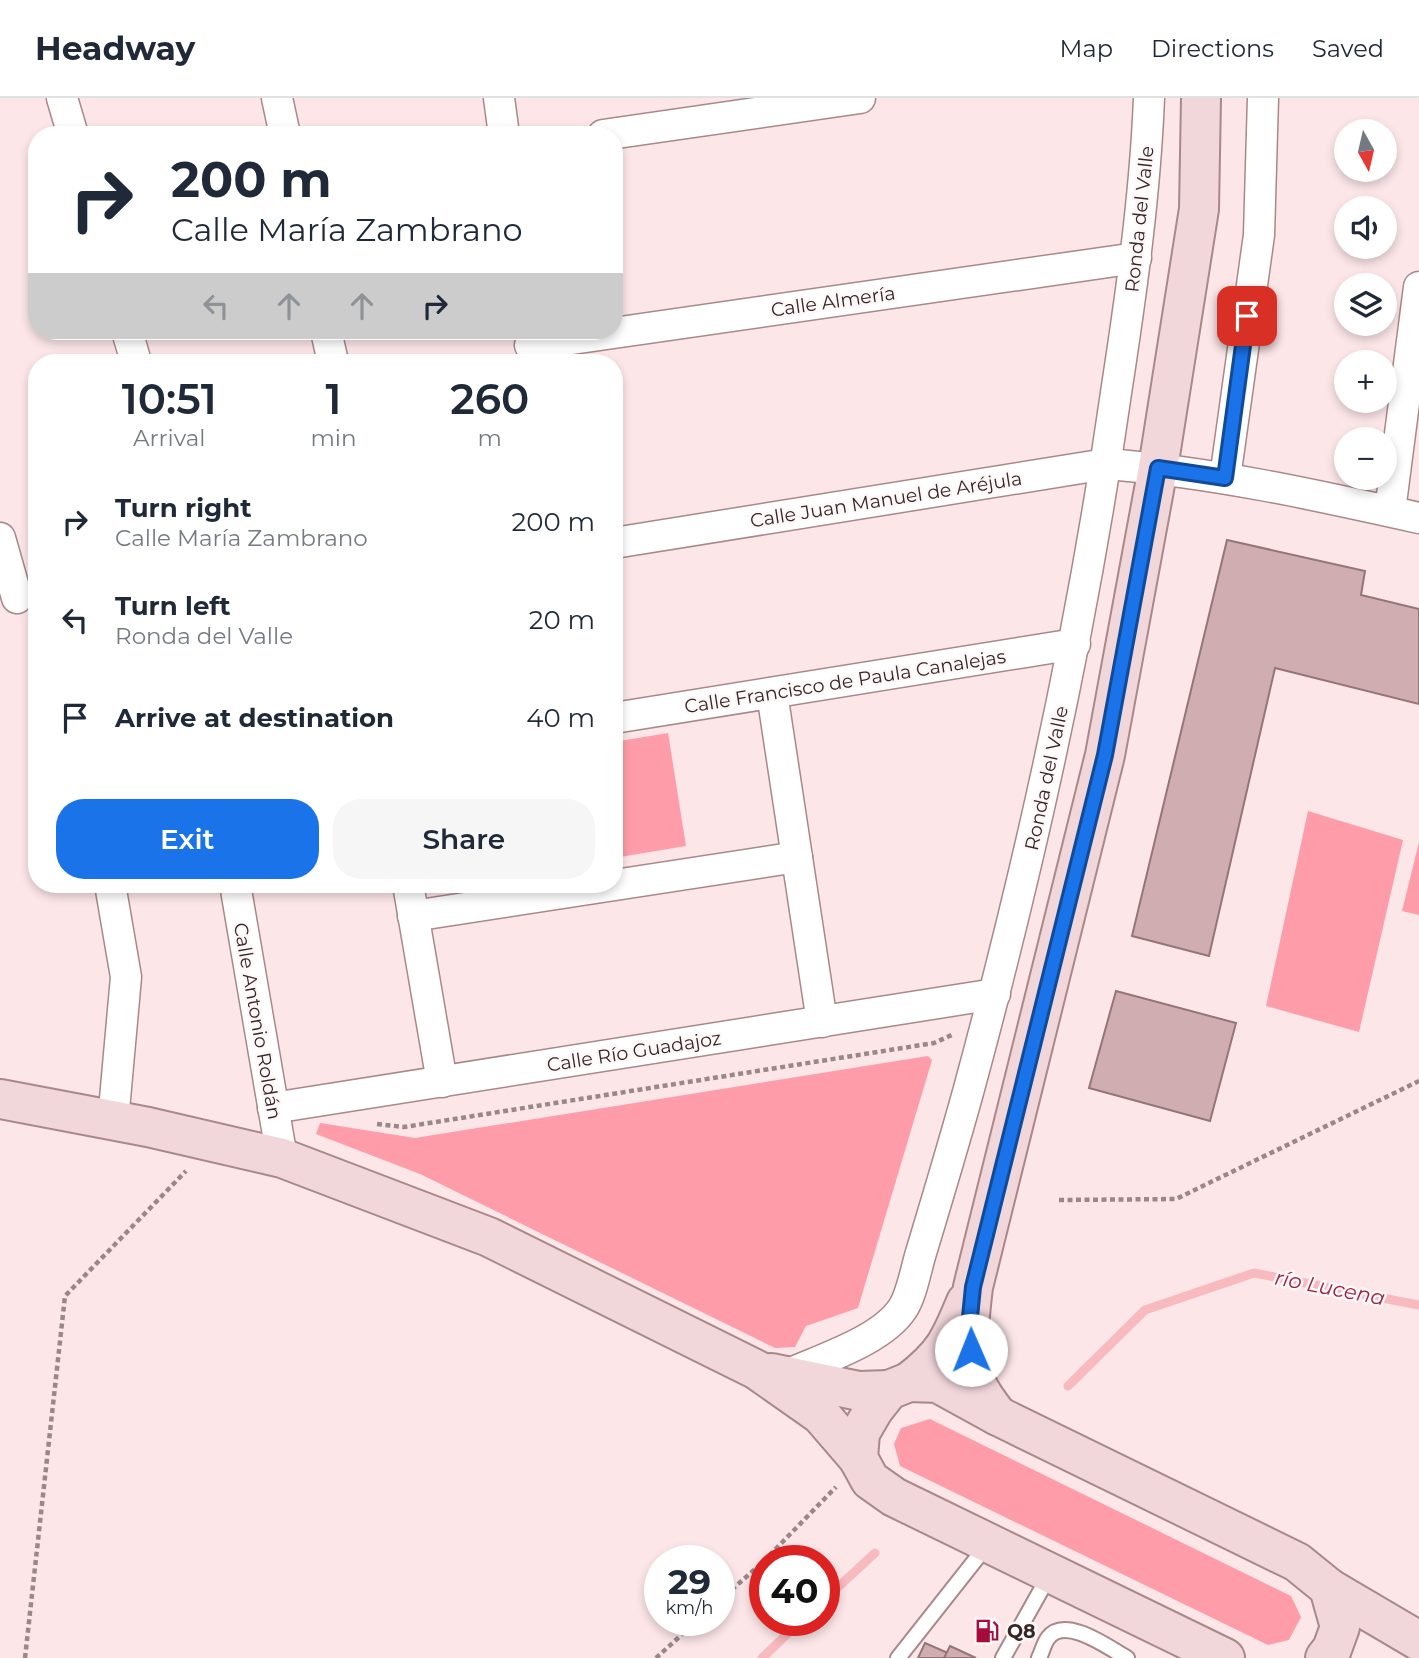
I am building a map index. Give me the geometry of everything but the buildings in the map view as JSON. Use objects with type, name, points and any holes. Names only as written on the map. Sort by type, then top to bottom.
[{"type":"street","points":[[62,98],[70,126]]},
{"type":"street","points":[[277,98],[283,126]]},
{"type":"street","points":[[499,98],[503,126]]},
{"type":"street","points":[[623,132],[860,98]]},
{"type":"street","name":"Ronda del Valle","points":[[770,1373],[880,1330],[904,1307],[948,1165],[992,1006],[1075,644],[1106,464],[1136,258],[1146,169],[1149,98]]},
{"type":"street","points":[[998,1416],[982,1395],[972,1373],[969,1327],[973,1287],[1105,755],[1158,468],[1199,209],[1201,98]]},
{"type":"street","points":[[1225,478],[1259,235],[1264,98]]},
{"type":"street","name":"Calle Almería","points":[[623,332],[1136,258]]},
{"type":"street","points":[[1390,511],[1419,287]]},
{"type":"street","name":"Calle Almería","points":[[530,346],[571,340]]},
{"type":"street","name":"Calle Juan Manuel de Aréjula","points":[[623,541],[1106,464],[1158,468],[1225,478],[1419,518]]},
{"type":"street","points":[[0,538],[18,598]]},
{"type":"street","name":"Calle Francisco de Paula Canalejas","points":[[623,717],[1075,644]]},
{"type":"street","points":[[772,693],[822,1022]]},
{"type":"street","points":[[623,884],[797,857]]},
{"type":"street","points":[[112,893],[126,977],[113,1121]]},
{"type":"street","name":"Calle Antonio Roldán","points":[[237,893],[282,1158]]},
{"type":"street","points":[[409,893],[442,1082]]},
{"type":"street","points":[[413,916],[563,893]]},
{"type":"street","name":"Calle Río Guadajoz","points":[[273,1108],[822,1022],[992,1006]]},
{"type":"street","points":[[0,1098],[282,1158],[489,1237],[770,1373],[821,1415],[858,1458],[870,1480],[894,1497],[1051,1573],[1186,1648],[1225,1658]]},
{"type":"street","points":[[858,1458],[860,1433],[874,1409],[899,1386],[930,1366],[949,1343],[973,1287]]},
{"type":"street","points":[[770,1373],[859,1391],[939,1383],[998,1416],[1297,1562],[1329,1588],[1419,1641]]},
{"type":"street","points":[[1325,1658],[1332,1649],[1340,1627],[1329,1588]]},
{"type":"lane","points":[[898,1658],[988,1543]]},
{"type":"lane","points":[[1003,1658],[1051,1573]]},
{"type":"lane","points":[[1039,1658],[1049,1636],[1060,1629],[1077,1630],[1128,1658]]},
{"type":"path","points":[[376,1124],[404,1127],[934,1043],[992,1006]]},
{"type":"path","points":[[1059,1200],[1176,1199],[1419,1081]]},
{"type":"path","points":[[25,1658],[65,1296],[214,1143]]},
{"type":"path","points":[[735,1586],[830,1495],[858,1458]]},
{"type":"path","points":[[656,1658],[680,1636]]},
{"type":"shaded area","points":[[668,733],[686,846],[623,856],[623,740]]},
{"type":"shaded area","points":[[1308,811],[1403,840],[1359,1032],[1266,1006]]},
{"type":"shaded area","points":[[1419,842],[1419,915],[1402,911]]},
{"type":"shaded area","points":[[928,1056],[932,1060],[858,1308],[806,1326],[795,1347],[775,1348],[420,1174],[316,1134],[320,1123],[415,1138]]},
{"type":"shaded area","points":[[930,1419],[1291,1596],[1301,1617],[1289,1640],[1268,1645],[900,1466],[894,1444],[901,1428]]},
{"type":"waterway","name":"río Lucena","points":[[1068,1386],[1145,1310],[1254,1273],[1419,1305]]},
{"type":"waterway","name":"río Lucena","points":[[840,1585],[875,1553]]},
{"type":"waterway","name":"río Lucena","points":[[762,1658],[785,1636]]},
{"type":"place","name":"Q8","points":[[987,1631]]},
{"type":"route","points":[[971,1350],[969,1327],[973,1287],[1105,755],[1158,468],[1225,478],[1247,316]]}]
